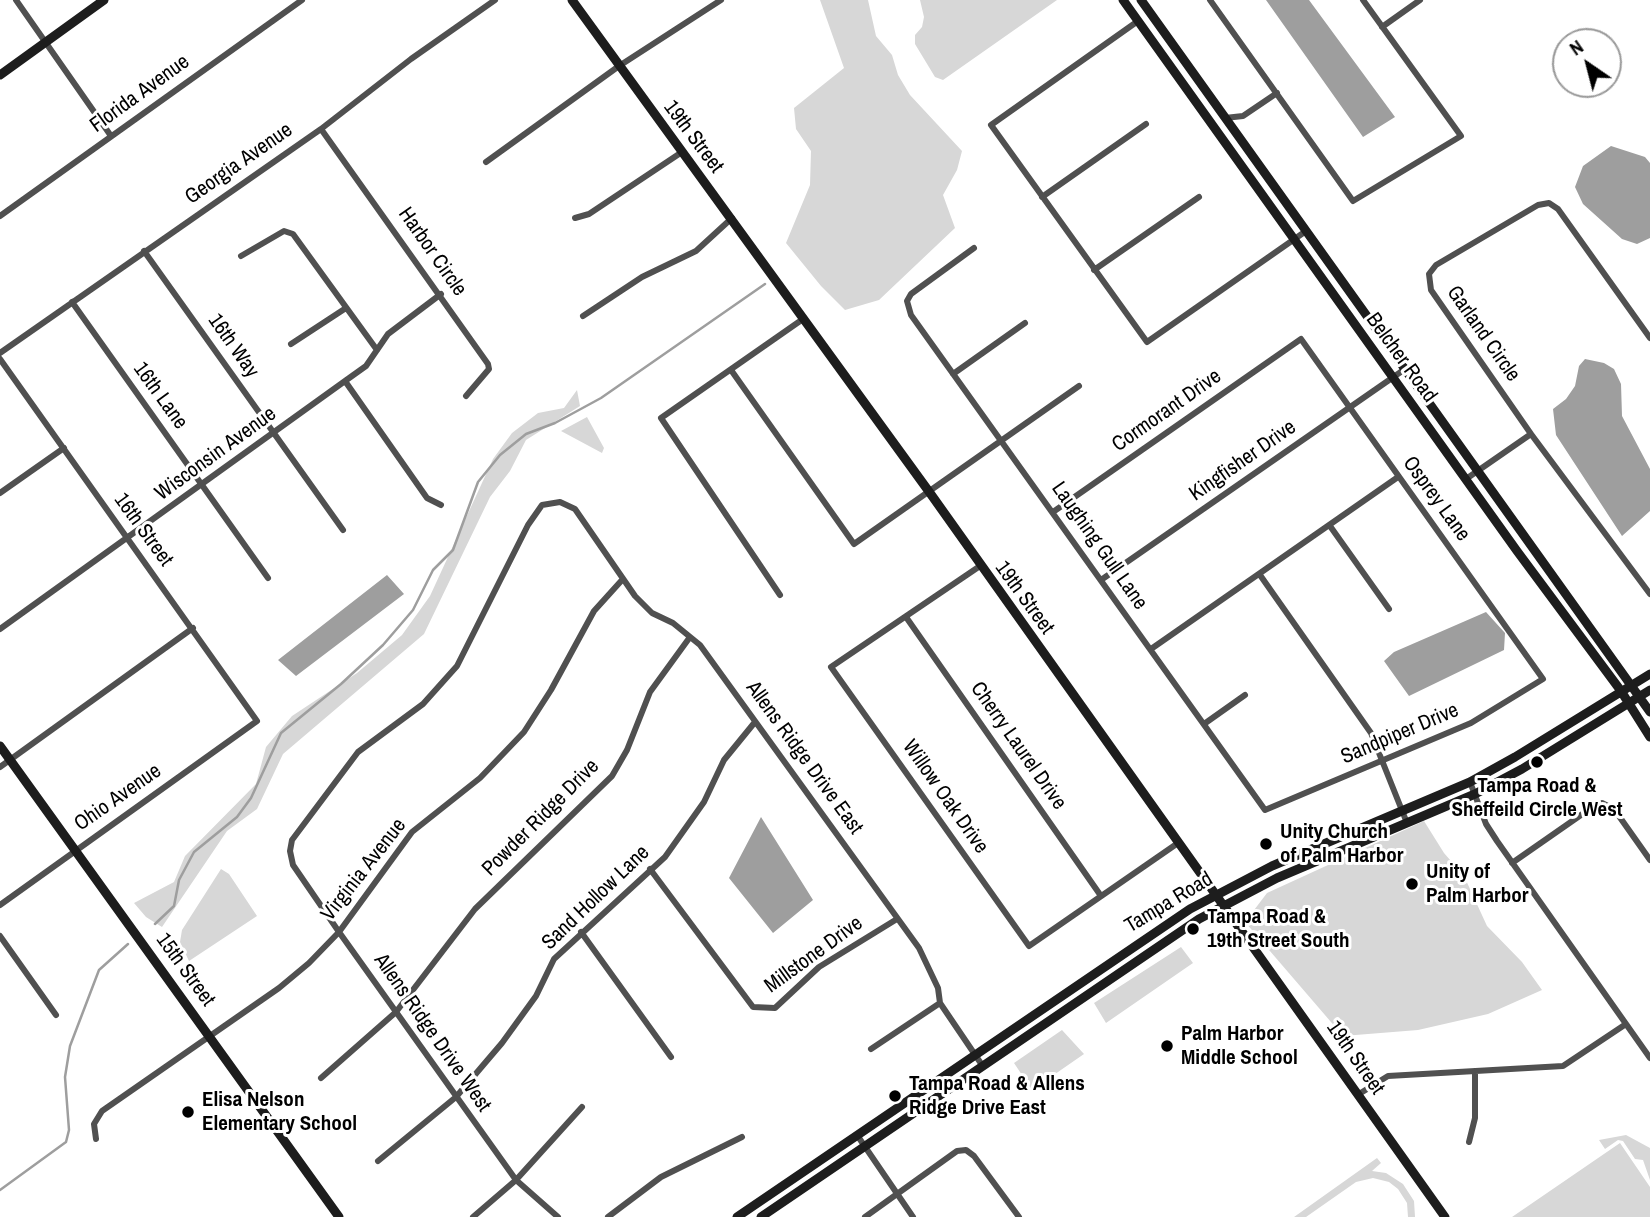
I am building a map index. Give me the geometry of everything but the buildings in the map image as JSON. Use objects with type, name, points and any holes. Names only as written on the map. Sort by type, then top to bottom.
[{"type":"main road","points":[[0,75],[104,0]]},
{"type":"main road","name":"19th Street","points":[[572,0],[930,493],[1445,1217]]},
{"type":"main road","name":"Belcher Road","points":[[1123,0],[1621,691],[1650,737]]},
{"type":"main road","name":"Belcher Road","points":[[1141,0],[1650,712]]},
{"type":"main road","name":"Tampa Road","points":[[737,1217],[1164,925],[1272,866],[1470,782],[1650,674]]},
{"type":"main road","name":"Tampa Road","points":[[761,1217],[1069,1005],[1172,936],[1224,905],[1277,878],[1475,794],[1522,769],[1650,690]]},
{"type":"main road","name":"15th Street","points":[[0,746],[211,1035],[339,1217]]},
{"type":"main road","points":[[1061,994],[1069,1005]]},
{"type":"street","points":[[16,0],[111,136]]},
{"type":"street","name":"Florida Avenue","points":[[0,216],[302,0]]},
{"type":"street","name":"Georgia Avenue","points":[[0,353],[321,129],[411,59],[495,0]]},
{"type":"street","points":[[486,162],[619,66],[721,0]]},
{"type":"street","points":[[1210,0],[1353,201],[1461,136],[1363,0]]},
{"type":"street","points":[[1382,26],[1420,0]]},
{"type":"street","points":[[1138,21],[991,125],[1147,342],[1306,231]]},
{"type":"street","points":[[1225,118],[1243,116],[1277,93]]},
{"type":"street","points":[[1042,197],[1146,124]]},
{"type":"street","name":"Harbor Circle","points":[[321,129],[441,294],[488,364],[489,369],[466,396]]},
{"type":"street","points":[[575,218],[589,214],[682,152]]},
{"type":"street","points":[[1094,270],[1199,197]]},
{"type":"street","name":"Garland Circle","points":[[1650,338],[1558,209],[1549,203],[1538,205],[1437,265],[1429,274],[1431,290],[1531,434],[1650,594]]},
{"type":"street","points":[[583,316],[642,277],[696,251],[713,232],[732,218]]},
{"type":"street","points":[[241,256],[284,231],[293,234],[377,350]]},
{"type":"street","name":"Laughing Gull Lane","points":[[974,248],[911,293],[907,301],[911,315],[1265,810]]},
{"type":"street","name":"16th Way","points":[[144,251],[344,530]]},
{"type":"street","name":"Wisconsin Avenue","points":[[0,629],[345,382],[366,366],[388,334],[441,294]]},
{"type":"street","name":"16th Lane","points":[[72,302],[268,578]]},
{"type":"street","points":[[291,344],[346,307]]},
{"type":"street","points":[[780,595],[731,526],[697,468],[662,418],[803,319]]},
{"type":"street","points":[[953,374],[1025,323]]},
{"type":"street","name":"Osprey Lane","points":[[1301,339],[1544,679]]},
{"type":"street","name":"Cormorant Drive","points":[[1053,512],[1301,339]]},
{"type":"street","name":"16th Street","points":[[0,359],[257,721]]},
{"type":"street","name":"Kingfisher Drive","points":[[1101,580],[1405,369]]},
{"type":"street","points":[[731,370],[854,544],[1003,442],[1079,386]]},
{"type":"street","points":[[345,382],[427,498],[441,505]]},
{"type":"street","points":[[1466,479],[1531,434]]},
{"type":"street","points":[[0,493],[64,448]]},
{"type":"street","points":[[1150,649],[1398,477]]},
{"type":"street","name":"Allens Ridge Drive East","points":[[290,856],[292,840],[358,752],[424,704],[457,666],[527,525],[542,505],[560,502],[575,509],[622,580],[652,613],[673,623],[701,645],[919,948],[938,988],[940,1003],[982,1065]]},
{"type":"street","points":[[1330,526],[1389,609]]},
{"type":"street","name":"Willow Oak Drive","points":[[980,566],[831,667],[1029,946],[1178,844]]},
{"type":"street","points":[[1260,575],[1362,717],[1383,760],[1408,823]]},
{"type":"street","name":"Virginia Avenue","points":[[96,1139],[94,1124],[102,1111],[279,988],[310,963],[339,932],[412,832],[480,778],[524,732],[551,690],[594,611],[622,580]]},
{"type":"street","name":"Cherry Laurel Drive","points":[[905,617],[1101,896]]},
{"type":"street","points":[[0,768],[192,628]]},
{"type":"street","name":"Powder Ridge Drive","points":[[321,1078],[396,1012],[475,909],[612,776],[627,750],[650,692],[690,637]]},
{"type":"street","name":"Sandpiper Drive","points":[[1265,810],[1471,723],[1544,679]]},
{"type":"street","points":[[1204,724],[1245,695]]},
{"type":"street","name":"Ohio Avenue","points":[[0,905],[257,721]]},
{"type":"street","name":"Sand Hollow Lane","points":[[378,1161],[456,1097],[490,1058],[536,996],[554,959],[650,869],[685,831],[708,797],[724,760],[755,722]]},
{"type":"street","points":[[1470,782],[1486,824],[1650,1058]]},
{"type":"street","points":[[1512,863],[1591,807],[1602,803],[1614,809],[1650,860]]},
{"type":"street","name":"Allens Ridge Drive West","points":[[290,856],[339,932],[516,1180],[558,1217]]},
{"type":"street","name":"Millstone Drive","points":[[650,869],[753,1007],[775,1008],[819,967],[897,919]]},
{"type":"street","points":[[581,932],[671,1057]]},
{"type":"street","points":[[0,936],[56,1015]]},
{"type":"street","points":[[871,1049],[940,1003]]},
{"type":"street","points":[[1359,1094],[1388,1076],[1563,1066],[1626,1024]]},
{"type":"street","points":[[1469,1142],[1475,1118],[1475,1072]]},
{"type":"street","points":[[473,1217],[516,1180],[582,1107]]},
{"type":"street","points":[[857,1135],[914,1217]]},
{"type":"street","points":[[608,1217],[661,1177],[742,1137]]},
{"type":"street","points":[[865,1217],[957,1151],[966,1150],[974,1156],[1019,1217]]},
{"type":"shaded area","points":[[820,0],[868,0],[876,36],[892,55],[898,75],[910,95],[962,151],[957,170],[943,195],[955,228],[879,300],[845,310],[821,286],[786,243],[810,185],[811,151],[796,129],[794,108],[844,68]]},
{"type":"shaded area","points":[[920,0],[1057,0],[943,80],[935,77],[915,44],[915,35],[922,27],[924,17]]},
{"type":"shaded area","points":[[1266,0],[1309,0],[1395,117],[1363,137]]},
{"type":"shaded area","points":[[1611,146],[1645,157],[1650,163],[1650,238],[1637,244],[1622,239],[1583,204],[1575,187],[1583,166]]},
{"type":"shaded area","points":[[1585,359],[1604,363],[1614,369],[1621,384],[1622,416],[1650,469],[1650,511],[1622,536],[1556,435],[1553,409],[1566,399],[1575,386],[1579,366]]},
{"type":"shaded area","points":[[577,390],[580,406],[526,440],[510,471],[490,497],[424,634],[283,754],[257,809],[227,831],[162,927],[146,917],[134,903],[174,882],[185,856],[256,784],[266,747],[292,716],[357,673],[402,635],[430,596],[493,459],[512,433],[538,413],[564,408]]},
{"type":"shaded area","points":[[587,417],[604,448],[602,453],[561,431]]},
{"type":"shaded area","points":[[387,575],[404,594],[296,676],[278,660]]},
{"type":"shaded area","points":[[1486,612],[1505,633],[1504,650],[1409,696],[1384,661],[1394,652]]},
{"type":"shaded area","points":[[761,817],[813,900],[773,933],[729,878]]},
{"type":"shaded area","points":[[1424,821],[1444,853],[1464,876],[1487,926],[1522,962],[1542,990],[1488,1014],[1418,1030],[1343,1036],[1245,922],[1267,893]]},
{"type":"shaded area","points":[[221,869],[229,874],[257,916],[189,961],[180,942],[182,930]]},
{"type":"shaded area","points":[[1181,947],[1193,963],[1106,1023],[1094,1003]]},
{"type":"shaded area","points":[[1062,1030],[1084,1054],[1032,1090],[1014,1063]]},
{"type":"shaded area","points":[[1626,1135],[1650,1148],[1650,1180],[1643,1160],[1635,1159],[1623,1141],[1618,1140],[1605,1149],[1599,1140]]},
{"type":"shaded area","points":[[1620,1143],[1650,1187],[1650,1217],[1512,1217]]},
{"type":"shaded area","points":[[1377,1158],[1381,1163],[1372,1171],[1386,1173],[1403,1184],[1414,1201],[1415,1217],[1408,1217],[1407,1203],[1398,1189],[1389,1182],[1373,1178],[1356,1182],[1306,1217],[1294,1217]]},
{"type":"waterway","points":[[155,924],[174,906],[179,880],[194,852],[237,817],[251,798],[281,733],[383,645],[413,610],[433,570],[453,550],[478,482],[500,455],[526,434],[555,423],[601,398],[765,284]]},
{"type":"waterway","points":[[0,1190],[66,1142],[69,1130],[65,1077],[70,1046],[99,970],[128,944]]},
{"type":"place","name":"Tampa Road & Sheffeild Circle West","points":[[1537,762]]},
{"type":"place","name":"Unity Church of Palm Harbor","points":[[1266,844]]},
{"type":"place","name":"Unity of Palm Harbor","points":[[1412,884]]},
{"type":"place","name":"Tampa Road & 19th Street South","points":[[1193,929]]},
{"type":"place","name":"Palm Harbor Middle School","points":[[1167,1046]]},
{"type":"place","name":"Tampa Road & Allens Ridge Drive East","points":[[895,1096]]},
{"type":"place","name":"Elisa Nelson Elementary School","points":[[188,1112]]}]
